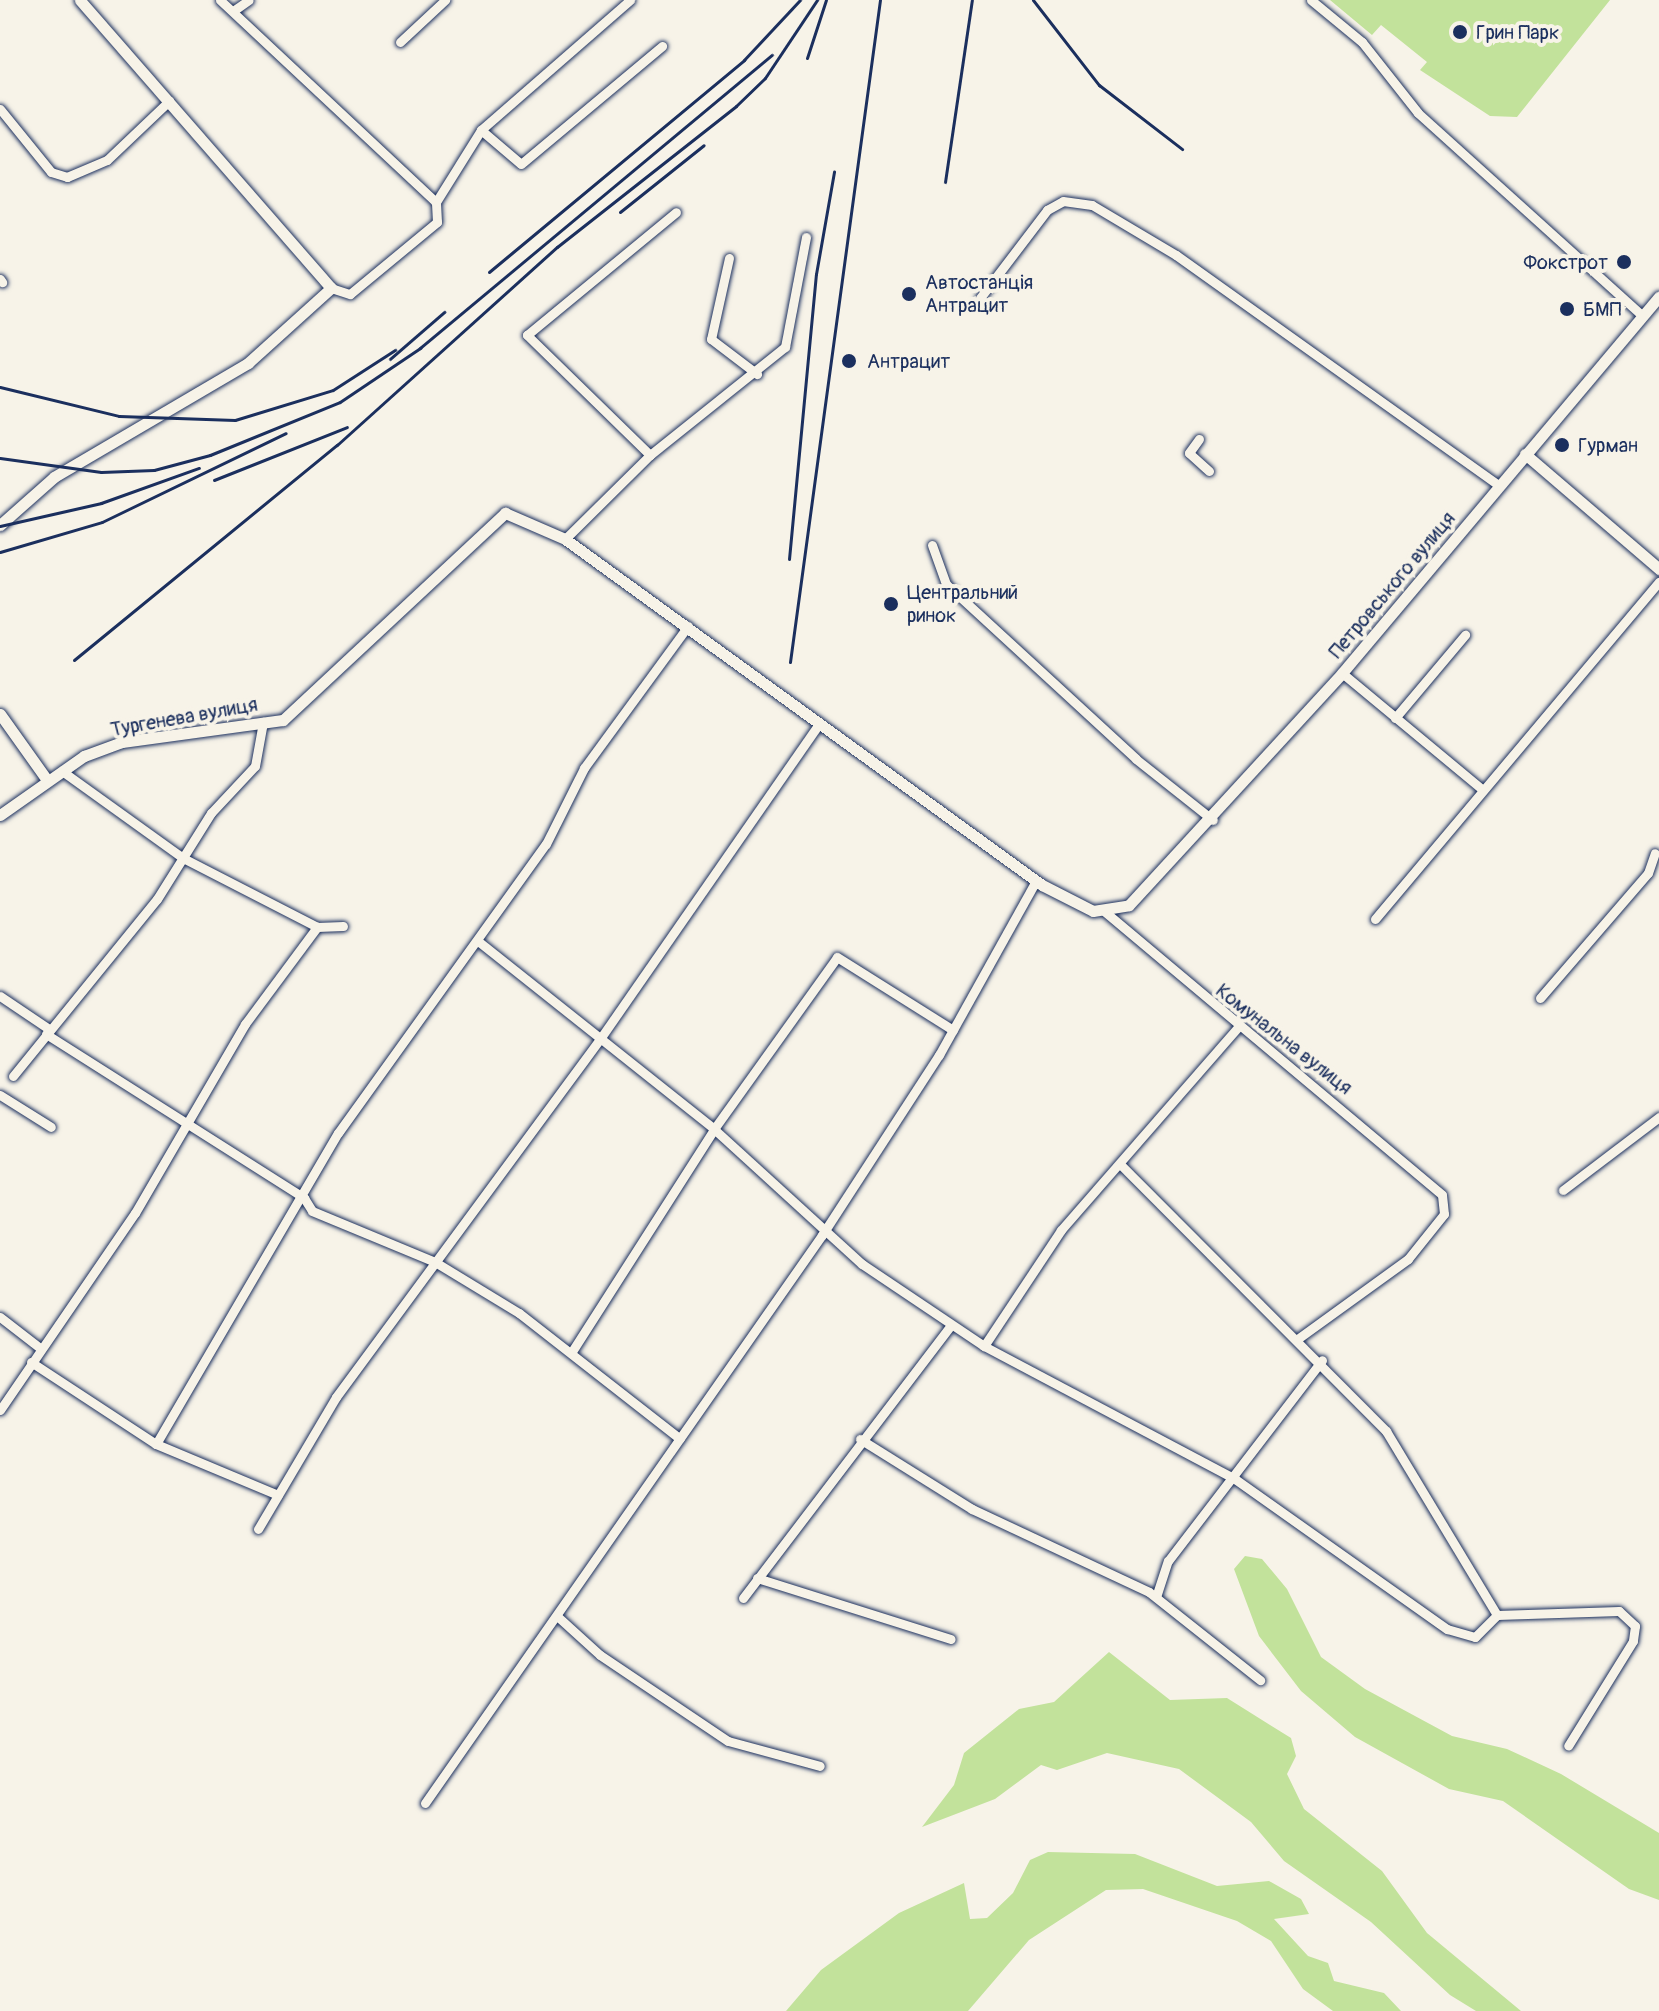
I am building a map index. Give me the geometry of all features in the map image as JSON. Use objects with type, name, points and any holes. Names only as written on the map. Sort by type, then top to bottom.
[{"type":"street","points":[[80,0],[331,288],[350,294],[437,222],[436,202],[481,130],[630,0]]},
{"type":"street","points":[[220,0],[436,202]]},
{"type":"street","points":[[233,11],[249,0]]},
{"type":"street","points":[[400,42],[445,0]]},
{"type":"street","points":[[1311,0],[1362,42],[1414,109],[1643,316]]},
{"type":"street","points":[[481,130],[521,164],[662,46]]},
{"type":"street","points":[[0,109],[51,172],[67,177],[107,160],[169,101]]},
{"type":"street","points":[[980,298],[1047,210],[1063,201],[1092,205],[1176,255],[1499,485]]},
{"type":"street","points":[[650,455],[527,335],[676,212]]},
{"type":"street","points":[[806,237],[785,347],[757,374],[650,455],[565,539],[1036,881],[1077,906],[1104,911]]},
{"type":"street","points":[[729,258],[711,339],[757,374]]},
{"type":"street","points":[[1,518],[54,477],[248,363],[331,288]]},
{"type":"street","name":"Петровського вулиця","points":[[1104,911],[1148,891],[1213,820],[1342,673],[1659,297]]},
{"type":"street","points":[[1199,439],[1189,453],[1209,471]]},
{"type":"street","points":[[1525,454],[1659,569]]},
{"type":"street","name":"Тургенева вулиця","points":[[0,815],[62,771],[122,742],[283,720],[505,513],[565,539]]},
{"type":"street","points":[[932,545],[946,584],[1136,759],[1213,820]]},
{"type":"street","points":[[1375,919],[1659,582]]},
{"type":"street","points":[[156,1444],[304,1198],[338,1133],[546,844],[584,768],[688,626]]},
{"type":"street","points":[[1395,718],[1465,635]]},
{"type":"street","points":[[1342,673],[1483,790]]},
{"type":"street","points":[[0,714],[47,780]]},
{"type":"street","points":[[13,1076],[255,766],[263,722]]},
{"type":"street","points":[[258,1529],[336,1397],[602,1036],[818,725]]},
{"type":"street","points":[[62,771],[183,858],[317,927],[343,926]]},
{"type":"street","points":[[1540,998],[1648,873],[1658,852]]},
{"type":"street","points":[[425,1803],[822,1235],[953,1030],[1036,881]]},
{"type":"street","name":"Комунальна вулиця","points":[[1104,911],[1238,1027],[1442,1195],[1444,1214],[1408,1259],[1299,1338]]},
{"type":"street","points":[[0,1410],[135,1213],[182,1125],[317,927]]},
{"type":"street","points":[[478,941],[602,1036],[714,1129],[822,1235],[984,1346],[1235,1479],[1447,1629],[1475,1637],[1497,1615],[1619,1611],[1635,1626],[1633,1641],[1568,1746]]},
{"type":"street","points":[[571,1353],[714,1129],[837,957],[953,1030]]},
{"type":"street","points":[[0,996],[182,1125],[304,1198],[312,1211],[435,1262],[571,1353],[680,1439]]},
{"type":"street","points":[[984,1346],[1061,1230],[1238,1027]]},
{"type":"street","points":[[0,1095],[51,1127]]},
{"type":"street","points":[[1563,1190],[1659,1117]]},
{"type":"street","points":[[1120,1164],[1322,1360],[1386,1431],[1497,1615]]},
{"type":"street","points":[[0,1317],[40,1348]]},
{"type":"street","points":[[743,1598],[860,1439],[951,1325]]},
{"type":"street","points":[[1156,1597],[1168,1561],[1235,1479],[1322,1360]]},
{"type":"street","points":[[31,1362],[156,1444],[278,1495]]},
{"type":"street","points":[[860,1439],[972,1509],[1156,1597],[1260,1680]]},
{"type":"street","points":[[757,1578],[951,1639]]},
{"type":"street","points":[[557,1616],[600,1655],[728,1741],[820,1766]]},
{"type":"green space","points":[[1330,0],[1610,0],[1517,117],[1490,116],[1420,70],[1427,62],[1381,25],[1372,35]]},
{"type":"green space","points":[[1245,1556],[1262,1559],[1287,1589],[1321,1657],[1365,1689],[1452,1736],[1507,1749],[1561,1774],[1659,1833],[1659,1900],[1629,1889],[1503,1801],[1449,1789],[1355,1737],[1301,1691],[1259,1636],[1234,1569]]},
{"type":"green space","points":[[1109,1652],[1170,1700],[1227,1698],[1291,1738],[1296,1756],[1287,1774],[1304,1809],[1382,1871],[1427,1933],[1521,2011],[1476,2011],[1450,1995],[1371,1922],[1284,1861],[1251,1822],[1179,1769],[1107,1753],[1057,1770],[1041,1765],[995,1799],[922,1827],[954,1785],[964,1753],[1019,1709],[1054,1702]]},
{"type":"green space","points":[[1048,1852],[1135,1854],[1217,1886],[1269,1881],[1301,1899],[1309,1914],[1274,1919],[1308,1956],[1328,1963],[1334,1981],[1384,1993],[1401,2011],[1333,2011],[1303,1989],[1271,1941],[1237,1921],[1143,1889],[1106,1890],[1029,1940],[968,2011],[786,2011],[821,1970],[899,1913],[964,1883],[970,1919],[987,1918],[1013,1893],[1030,1860]]},
{"type":"railway","points":[[489,272],[744,60],[800,0]]},
{"type":"railway","points":[[74,660],[337,445],[557,247],[736,106],[765,78],[817,0]]},
{"type":"railway","points":[[807,58],[826,0]]},
{"type":"railway","points":[[790,662],[880,0]]},
{"type":"railway","points":[[945,182],[972,0]]},
{"type":"railway","points":[[1033,0],[1099,85],[1182,149]]},
{"type":"railway","points":[[0,458],[101,472],[154,470],[210,455],[340,402],[420,348],[772,55]]},
{"type":"railway","points":[[620,212],[704,145]]},
{"type":"railway","points":[[789,559],[816,274],[834,172]]},
{"type":"railway","points":[[390,359],[444,312]]},
{"type":"railway","points":[[0,387],[119,416],[235,420],[333,390],[395,350]]},
{"type":"railway","points":[[214,480],[347,427]]},
{"type":"railway","points":[[0,552],[102,522],[286,433]]},
{"type":"railway","points":[[0,526],[101,503],[199,468]]},
{"type":"place","name":"Грин Парк","points":[[1460,32]]},
{"type":"place","name":"Фокстрот","points":[[1624,262]]},
{"type":"place","name":"Автостанція Антрацит","points":[[909,294]]},
{"type":"place","name":"БМП","points":[[1567,309]]},
{"type":"place","name":"Антрацит","points":[[849,361]]},
{"type":"place","name":"Гурман","points":[[1562,445]]},
{"type":"place","name":"Центральний ринок","points":[[891,604]]}]
